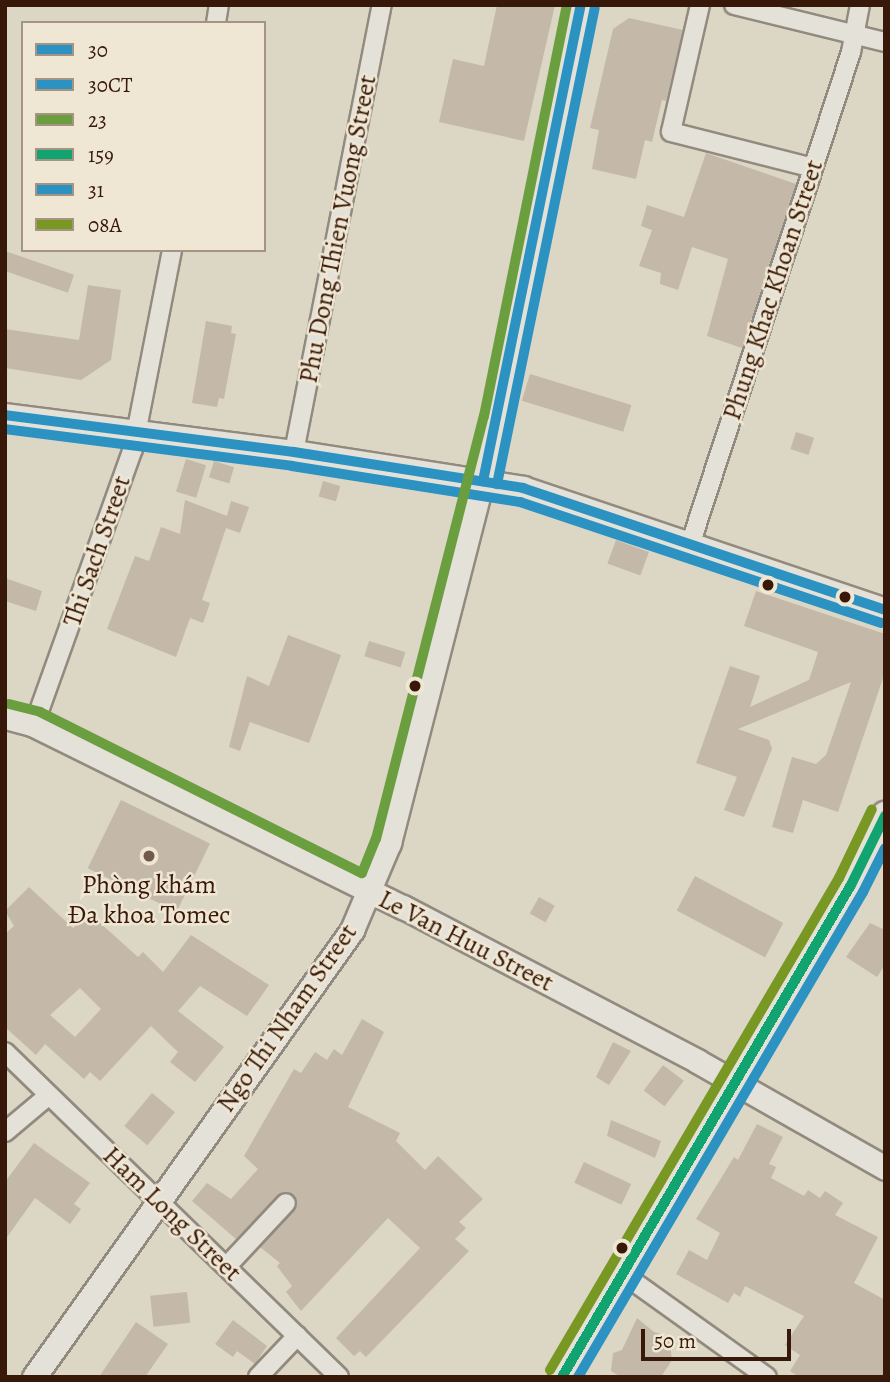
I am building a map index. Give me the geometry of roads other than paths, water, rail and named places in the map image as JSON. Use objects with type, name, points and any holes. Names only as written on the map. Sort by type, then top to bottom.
[{"type":"main road","points":[[562,1377],[851,885],[885,815]]},
{"type":"street","name":"Phu Dong Thien Vuong Street","points":[[294,452],[382,5]]},
{"type":"street","name":"Ngo Thi Nham Street","points":[[34,1377],[352,930],[389,843],[483,481],[581,5]]},
{"type":"street","points":[[700,5],[671,132],[813,168]]},
{"type":"street","points":[[734,5],[885,42]]},
{"type":"street","name":"Phung Khac Khoan Street","points":[[690,545],[855,35],[860,5]]},
{"type":"street","name":"Thi Sach Street","points":[[34,725],[138,431],[172,252]]},
{"type":"street","points":[[5,415],[294,452],[523,488],[885,610]]},
{"type":"street","name":"Le Van Huu Street","points":[[5,717],[34,725],[369,891],[734,1082],[885,1168]]},
{"type":"street","name":"Ham Long Street","points":[[5,1052],[228,1266],[338,1377]]},
{"type":"street","points":[[5,1132],[49,1095]]},
{"type":"street","points":[[228,1266],[286,1203]]},
{"type":"street","points":[[623,1274],[767,1377]]},
{"type":"street","points":[[258,1377],[297,1336]]},
{"type":"place","name":"Phòng khám Đa khoa Tomec","points":[[149,856]]}]
